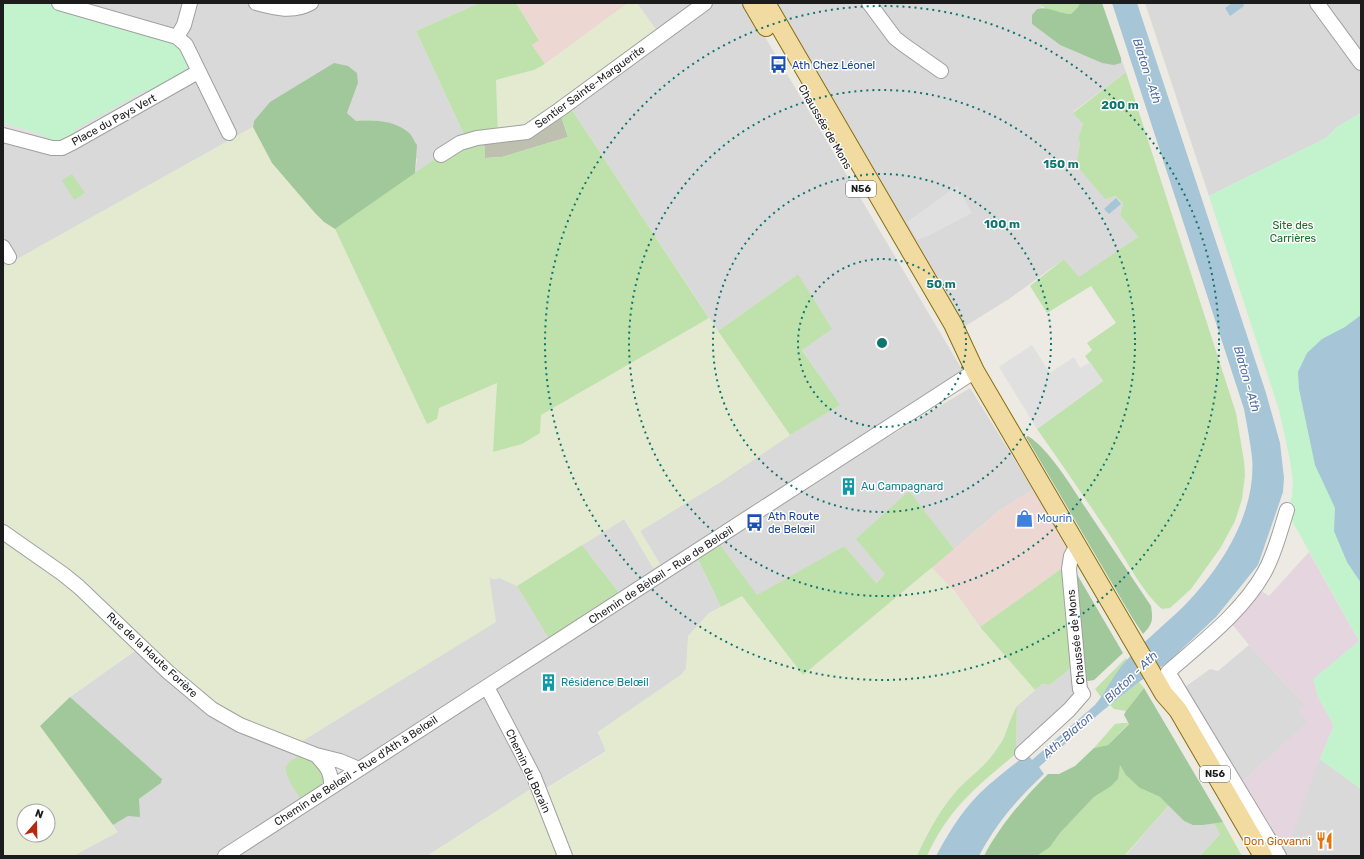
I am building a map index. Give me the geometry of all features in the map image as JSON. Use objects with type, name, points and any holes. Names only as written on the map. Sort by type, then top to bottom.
[{"type":"main road","name":"Chaussée de Mons","points":[[752,3],[950,340],[975,371]]},
{"type":"main road","name":"Chaussée de Mons","points":[[766,3],[953,324],[975,371],[1164,694],[1178,710],[1263,856]]},
{"type":"main road","name":"Chaussée de Mons","points":[[1164,694],[1171,715],[1252,856]]},
{"type":"street","points":[[59,3],[177,38],[186,45],[229,133]]},
{"type":"street","points":[[177,38],[184,24],[190,3]]},
{"type":"street","points":[[256,3],[286,10],[296,9],[312,3]]},
{"type":"street","name":"Sentier Sainte-Marguerite","points":[[441,155],[460,143],[477,138],[527,132],[705,3]]},
{"type":"street","points":[[869,3],[895,38],[941,71]]},
{"type":"street","points":[[1317,3],[1361,63]]},
{"type":"street","name":"Place du Pays Vert","points":[[3,135],[52,148],[62,148],[198,72]]},
{"type":"street","name":"Chemin de Belœil - Rue de Belœil","points":[[487,687],[975,371]]},
{"type":"street","points":[[1279,856],[1168,672],[1228,619],[1260,580],[1278,540],[1287,510]]},
{"type":"street","name":"Rue de la Haute Forière","points":[[3,532],[79,587],[168,672],[212,709],[240,725],[316,755],[340,760],[359,769]]},
{"type":"street","name":"Chaussée de Mons","points":[[1022,753],[1069,710],[1083,694],[1080,689],[1079,680],[1069,568],[1071,556],[1077,545]]},
{"type":"street","name":"Chemin de Belœil - Rue d'Ath à Belœil","points":[[225,856],[487,687]]},
{"type":"street","name":"Chemin du Borain","points":[[487,687],[534,777],[565,856]]},
{"type":"street","name":"Rue de la Haute Forière","points":[[316,755],[329,769],[331,788]]},
{"type":"shaded area","points":[[59,3],[479,3],[416,31],[467,141],[453,146],[415,173],[417,159],[375,120],[356,121],[347,113],[358,83],[254,121],[253,127],[3,267],[3,135],[51,148]]},
{"type":"shaded area","points":[[516,3],[628,3],[545,64],[532,45],[539,39]]},
{"type":"shaded area","points":[[628,3],[637,3],[661,36],[527,132],[498,135],[496,80],[534,70],[545,64]]},
{"type":"shaded area","points":[[637,3],[745,3],[964,373],[726,534],[970,388],[1033,489],[999,511],[954,549],[909,492],[885,575],[875,583],[844,546],[757,596],[716,540],[695,553],[721,607],[709,613],[687,659],[686,669],[681,675],[598,732],[606,751],[540,792],[537,785],[427,856],[73,856],[117,832],[113,825],[128,816],[139,799],[161,783],[162,780],[70,697],[142,646],[294,746],[495,622],[489,576],[493,579],[500,578],[517,586],[553,644],[624,599],[582,545],[624,519],[654,568],[660,564],[640,531],[722,481],[790,435],[839,405],[802,349],[798,274],[718,331],[568,104],[660,36]],"holes":[[[364,760],[305,804],[287,776],[285,770]]]},
{"type":"shaded area","points":[[773,3],[1039,3],[1043,7],[1037,9],[1032,15],[1032,24],[1060,45],[1102,63],[1121,63],[1121,58],[1126,72],[1073,112],[1083,124],[1078,138],[1080,143],[1076,165],[1123,203],[1120,215],[1138,237],[1079,278],[1064,259],[1009,299],[962,328]]},
{"type":"shaded area","points":[[1145,3],[1361,3],[1361,113],[1337,127],[1326,138],[1209,196]]},
{"type":"shaded area","points":[[146,90],[159,95],[74,142],[76,129]]},
{"type":"shaded area","points":[[559,110],[568,137],[502,157],[485,158],[485,148],[482,142]]},
{"type":"shaded area","points":[[3,123],[43,135],[52,148],[3,135]]},
{"type":"shaded area","points":[[253,127],[272,163],[315,213],[324,222],[335,229],[427,423],[439,408],[497,383],[493,452],[540,433],[541,415],[709,318],[790,435],[722,481],[640,531],[660,564],[653,568],[624,519],[517,586],[500,578],[493,579],[489,577],[496,622],[294,746],[212,709],[141,646],[70,697],[40,726],[118,832],[73,856],[3,856],[3,267]]},
{"type":"shaded area","points":[[957,186],[972,213],[928,236],[917,240],[907,222]]},
{"type":"shaded area","points":[[1032,345],[1050,373],[1074,357],[1080,368],[1090,362],[1103,381],[1037,429],[999,367]]},
{"type":"shaded area","points":[[1033,489],[1068,551],[1065,566],[980,627],[955,592],[931,567],[999,511]]},
{"type":"shaded area","points":[[1309,552],[1359,641],[1314,679],[1318,697],[1334,726],[1318,761],[1289,846],[1273,847],[1238,786],[1307,722],[1298,711],[1305,704],[1249,645],[1228,619],[1254,587],[1269,596]]},
{"type":"shaded area","points":[[931,567],[955,592],[980,627],[1035,690],[1017,706],[1011,717],[1006,733],[993,754],[981,768],[960,787],[946,804],[927,833],[917,856],[427,856],[537,785],[541,792],[606,752],[598,732],[681,675],[686,669],[688,636],[709,613],[742,596],[803,675]]},
{"type":"shaded area","points":[[1249,645],[1305,704],[1308,722],[1238,786],[1185,687],[1210,669],[1218,671]]},
{"type":"shaded area","points":[[1074,664],[1079,691],[1017,753],[1017,706],[1042,684],[1049,685],[1064,674]]},
{"type":"shaded area","points":[[1320,759],[1361,789],[1361,856],[1279,856],[1273,847]]},
{"type":"shaded area","points":[[1169,805],[1184,821],[1203,825],[1213,822],[1220,834],[1200,856],[1126,855]]},
{"type":"green space","points":[[3,3],[59,3],[177,37],[198,72],[159,95],[146,90],[76,129],[74,142],[52,148],[43,135],[3,123]]},
{"type":"green space","points":[[479,3],[516,3],[539,40],[532,45],[545,64],[534,70],[496,80],[498,135],[482,142],[485,148],[485,158],[502,157],[568,137],[559,110],[570,107],[709,318],[541,415],[540,433],[522,444],[493,452],[497,383],[439,408],[437,419],[427,424],[335,229],[453,146],[467,141],[416,31]]},
{"type":"green space","points":[[1039,3],[1080,3],[1071,14],[1058,13],[1046,9]]},
{"type":"green space","points":[[1080,3],[1102,3],[1121,58],[1121,63],[1114,65],[1102,63],[1060,45],[1032,24],[1032,15],[1037,9],[1041,8],[1071,14]]},
{"type":"green space","points":[[334,63],[348,66],[357,73],[358,83],[347,113],[356,121],[376,121],[396,125],[409,133],[417,145],[415,173],[335,229],[324,222],[315,213],[272,163],[253,127],[254,121],[270,102]]},
{"type":"green space","points":[[1126,72],[1236,413],[1245,475],[1242,499],[1235,521],[1221,547],[1191,589],[1170,608],[1162,609],[1155,603],[1142,586],[1104,526],[1037,429],[1103,381],[1085,356],[1092,350],[1087,343],[1116,323],[1091,286],[1047,313],[1030,286],[1064,259],[1079,277],[1138,237],[1120,215],[1123,203],[1115,196],[1105,199],[1076,165],[1080,143],[1078,138],[1083,124],[1073,113]]},
{"type":"green space","name":"Site des Carrières","points":[[1361,113],[1361,789],[1320,759],[1334,726],[1318,697],[1313,679],[1359,641],[1291,519],[1286,514],[1292,496],[1293,482],[1290,460],[1279,410],[1209,196],[1326,138],[1337,127]]},
{"type":"green space","points":[[72,174],[85,193],[74,200],[62,180]]},
{"type":"green space","points":[[798,274],[832,329],[802,350],[840,405],[790,435],[718,331]]},
{"type":"green space","points":[[1028,436],[1044,450],[1059,468],[1151,606],[1152,622],[1143,634],[1026,437]]},
{"type":"green space","points":[[909,491],[954,549],[803,675],[742,596],[721,607],[695,553],[716,539],[757,595],[844,546],[876,583],[885,574],[856,539]]},
{"type":"green space","points":[[582,545],[624,599],[553,645],[517,586]]},
{"type":"green space","points":[[1071,564],[1123,653],[1094,680],[1082,680]]},
{"type":"green space","points":[[1065,566],[1074,664],[1064,674],[1049,685],[1042,684],[1035,690],[980,627]]},
{"type":"green space","points":[[1126,658],[1127,660],[1101,697],[1095,689]]},
{"type":"green space","points":[[1139,682],[1144,688],[1126,711],[1114,709],[1110,705]]},
{"type":"green space","points":[[1144,688],[1223,822],[1193,825],[1184,821],[1160,797],[1140,788],[1126,775],[1120,765],[1118,779],[1110,787],[1094,797],[1060,833],[1050,847],[1037,856],[984,856],[997,833],[1013,812],[1048,774],[1059,774],[1075,766],[1094,748],[1108,745],[1129,724],[1124,715]]},
{"type":"green space","points":[[70,697],[162,779],[161,783],[139,799],[140,817],[128,816],[113,825],[40,726]]},
{"type":"green space","points":[[1017,706],[1017,753],[989,776],[965,799],[945,824],[927,856],[917,856],[930,829],[946,804],[959,788],[986,763],[999,746]]},
{"type":"green space","points":[[1129,723],[1108,745],[1094,748],[1115,724]]},
{"type":"green space","points":[[306,751],[316,755],[328,782],[305,805],[289,780],[285,770],[286,766],[290,762]]},
{"type":"green space","points":[[1120,764],[1144,790],[1160,797],[1169,805],[1126,854],[1127,856],[1037,856],[1050,847],[1060,833],[1094,797],[1110,787]]},
{"type":"green space","points":[[1213,822],[1223,822],[1242,856],[1200,856],[1220,834]]},
{"type":"water","points":[[1112,3],[1137,3],[1266,393],[1280,443],[1284,478],[1283,492],[1258,565],[1216,617],[1168,662],[1139,682],[1101,712],[1039,767],[1044,774],[1008,812],[992,833],[979,856],[936,856],[966,808],[979,794],[1027,754],[1032,760],[1095,705],[1125,662],[1196,593],[1210,576],[1233,539],[1249,499],[1252,478],[1252,457],[1244,409]]},
{"type":"water","points":[[1232,3],[1243,3],[1244,6],[1230,16],[1225,8]]},
{"type":"water","points":[[1116,198],[1121,204],[1109,214],[1104,209]]},
{"type":"water","points":[[1361,315],[1361,583],[1347,562],[1334,531],[1335,508],[1315,465],[1299,389],[1298,372],[1307,353],[1322,339],[1345,327]]},
{"type":"place","name":"Ath Chez Léonel","points":[[779,65]]},
{"type":"place","name":"Au Campagnard","points":[[848,486]]},
{"type":"place","name":"Mourin","points":[[1024,518]]},
{"type":"place","name":"Ath Route de Belœil","points":[[755,522]]},
{"type":"place","name":"Résidence Belœil","points":[[548,682]]},
{"type":"place","name":"Don Giovanni","points":[[1324,841]]},
{"type":"water label","name":"Blaton - Ath","points":[[1147,71]]},
{"type":"water label","name":"Blaton - Ath","points":[[1247,379]]},
{"type":"water label","name":"Blaton - Ath","points":[[1131,677]]},
{"type":"water label","name":"Ath-Blaton","points":[[1068,735]]}]
